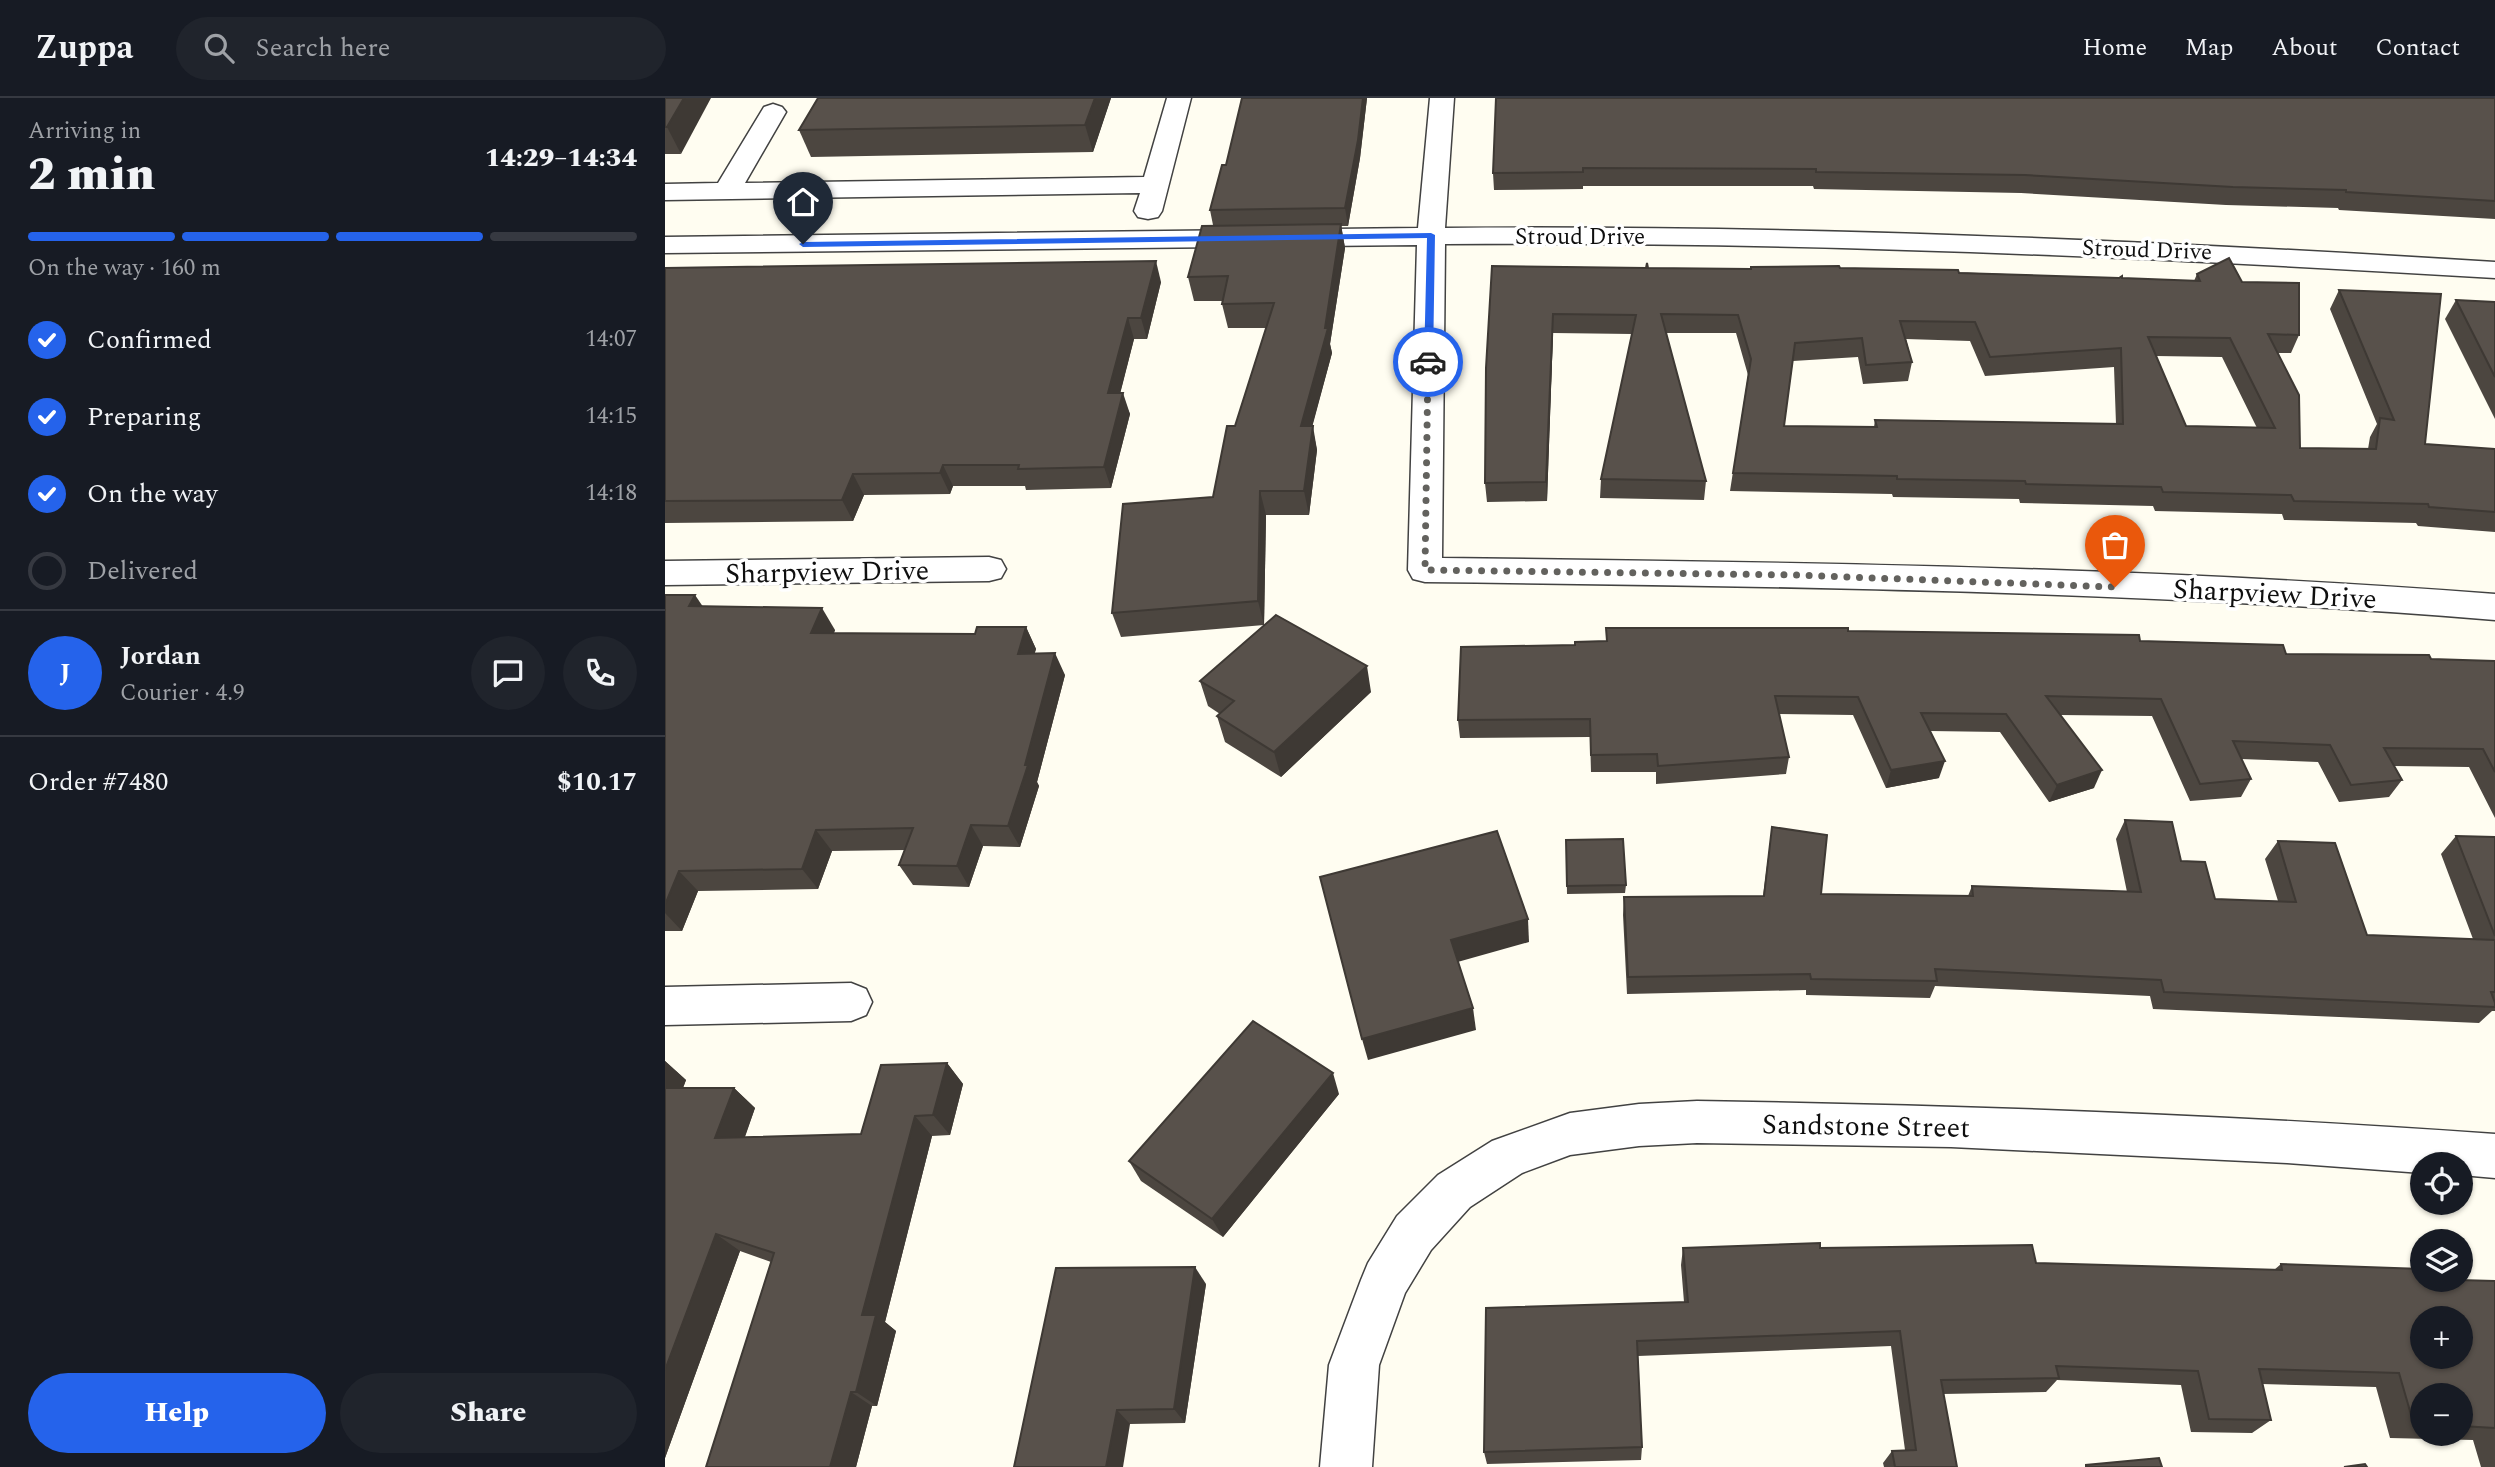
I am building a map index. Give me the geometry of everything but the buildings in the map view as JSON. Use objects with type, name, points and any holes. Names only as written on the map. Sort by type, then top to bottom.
[{"type":"street","points":[[1140,239],[1179,98]]},
{"type":"street","points":[[1431,235],[1442,98]]},
{"type":"street","points":[[726,192],[773,112]]},
{"type":"street","points":[[665,192],[1156,185]]},
{"type":"street","name":"Stroud Drive","points":[[665,245],[1431,235],[1737,236],[2151,248],[2495,270]]},
{"type":"street","name":"Sharpview Drive","points":[[1431,235],[1425,570],[1794,575],[2356,596],[2495,607]]},
{"type":"street","name":"Sharpview Drive","points":[[665,573],[989,569]]},
{"type":"street","points":[[665,1006],[851,1002]]},
{"type":"street","name":"Sandstone Street","points":[[1346,1467],[1354,1365],[1385,1280],[1414,1233],[1454,1191],[1508,1156],[1570,1134],[1639,1125],[1697,1122],[1938,1126],[2287,1141],[2495,1156]]},
{"type":"way so far","points":[[1428,362],[1425,570],[1794,575],[2115,587]]},
{"type":"route","points":[[803,244],[1431,235],[1428,362]]}]
